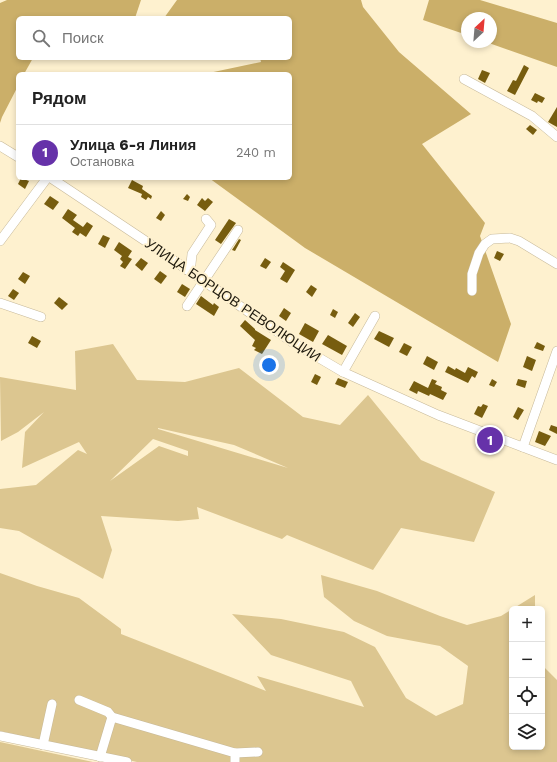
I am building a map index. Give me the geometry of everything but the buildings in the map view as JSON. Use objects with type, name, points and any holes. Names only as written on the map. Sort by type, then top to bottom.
[{"type":"street","points":[[464,79],[532,116],[557,137]]},
{"type":"street","points":[[0,146],[16,156]]},
{"type":"street","points":[[0,241],[46,180]]},
{"type":"street","name":"УЛИЦА БОРЦОВ РЕВОЛЮЦИИ","points":[[54,180],[292,342],[343,372],[438,415],[557,460]]},
{"type":"street","points":[[187,270],[191,264],[192,254],[211,225],[206,219]]},
{"type":"street","points":[[188,306],[238,230]]},
{"type":"street","points":[[472,291],[472,274],[479,253],[485,244],[492,239],[510,238],[519,241],[557,264]]},
{"type":"street","points":[[0,302],[41,317]]},
{"type":"street","points":[[343,372],[375,316]]},
{"type":"street","points":[[523,447],[557,350]]},
{"type":"street","points":[[78,700],[108,712],[112,717],[235,757],[258,752]]},
{"type":"street","points":[[43,745],[52,704]]},
{"type":"street","points":[[100,757],[112,717]]},
{"type":"street","points":[[0,736],[127,762]]},
{"type":"shaded area","points":[[7,0],[141,0],[136,16],[16,16],[16,60],[32,60],[25,72],[16,72],[16,90],[0,123],[0,3]]},
{"type":"shaded area","points":[[177,0],[361,0],[363,7],[399,52],[471,114],[422,144],[485,223],[480,236],[511,324],[498,362],[305,248],[212,180],[292,180],[292,72],[214,72],[261,62],[260,60],[292,60],[292,16],[165,16]]},
{"type":"shaded area","points":[[429,0],[480,0],[557,23],[557,67],[497,46],[497,12],[461,12],[461,33],[423,20]]},
{"type":"shaded area","points":[[113,344],[137,380],[185,382],[239,368],[303,417],[340,425],[368,395],[421,460],[495,492],[474,542],[401,528],[373,570],[287,535],[282,539],[197,507],[199,519],[178,521],[101,516],[112,550],[103,579],[19,531],[0,528],[0,489],[36,485],[78,450],[87,454],[79,442],[22,468],[25,432],[44,412],[18,432],[1,441],[0,377],[76,390],[75,351]],"holes":[[[158,429],[234,445],[288,468]],[[153,439],[188,451],[188,456],[159,446],[110,481]]]},
{"type":"shaded area","points":[[0,573],[37,586],[79,598],[121,629],[121,634],[266,691],[257,676],[364,707],[351,681],[271,655],[232,614],[281,619],[344,632],[375,647],[406,698],[436,716],[463,704],[468,666],[440,646],[387,636],[354,621],[324,597],[321,575],[377,591],[467,625],[501,616],[509,611],[509,750],[545,750],[545,668],[557,680],[557,762],[137,762],[0,731]]},
{"type":"shaded area","points":[[535,595],[535,606],[517,606]]},
{"type":"shaded area","points":[[0,742],[93,762],[0,762]]},
{"type":"place","name":"Улица 6-я Линия","points":[[490,440]]}]
